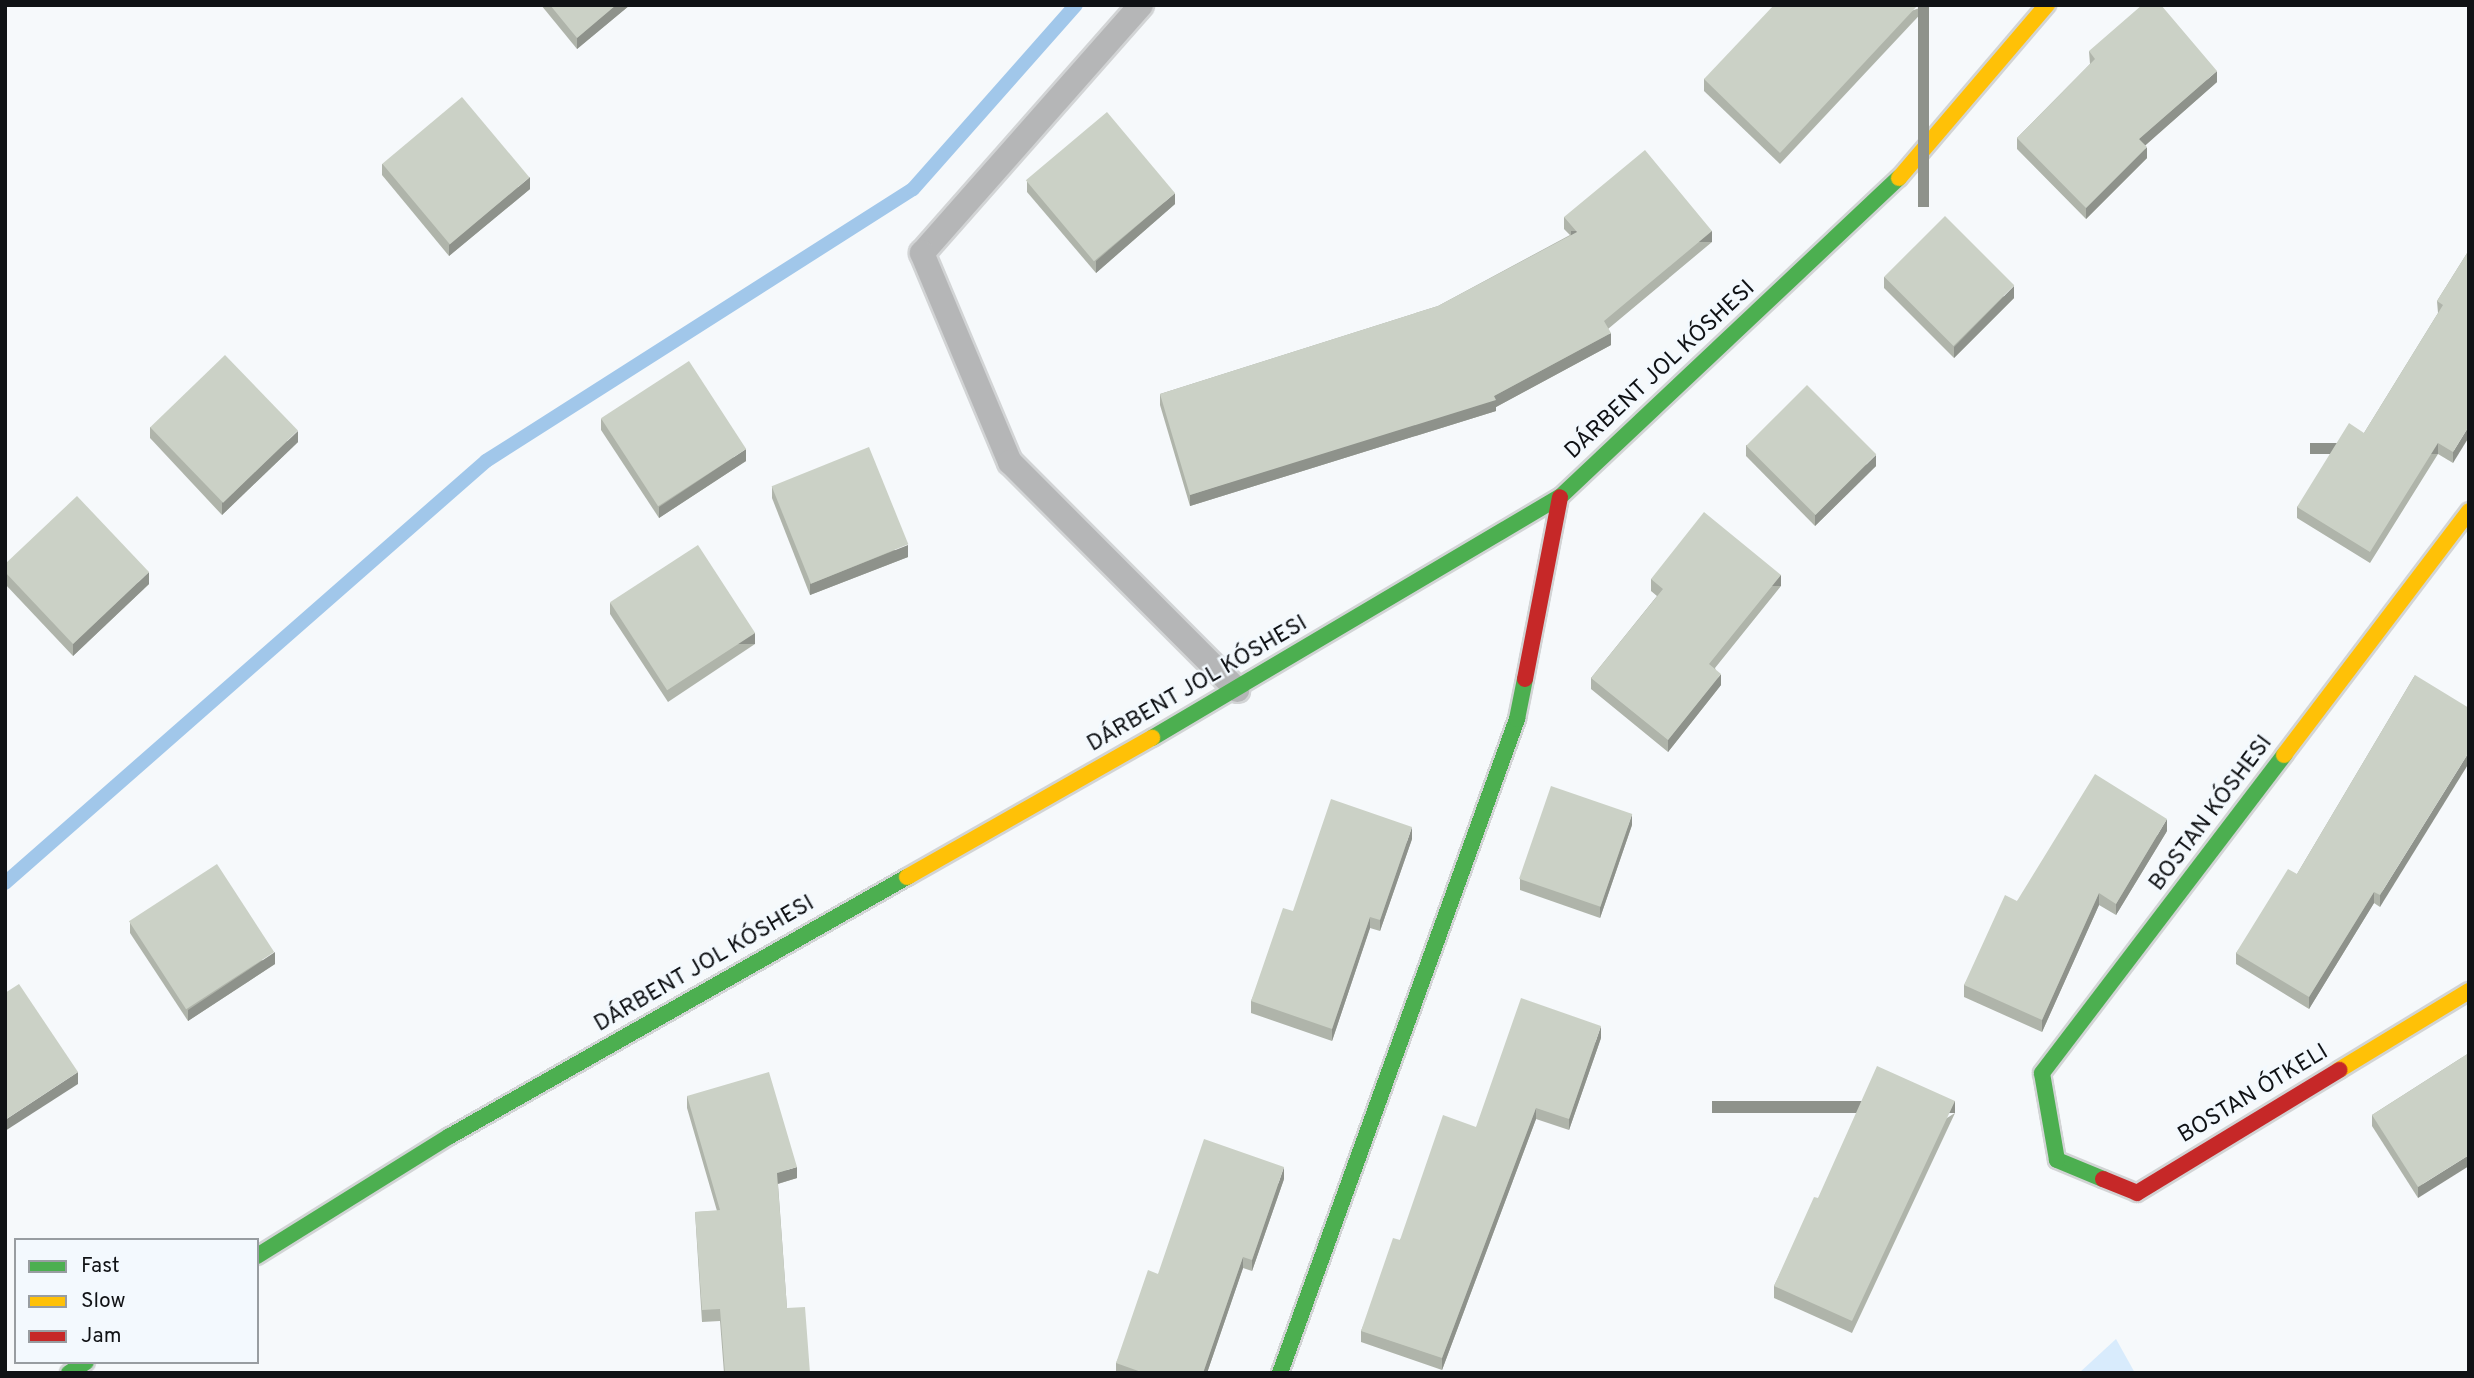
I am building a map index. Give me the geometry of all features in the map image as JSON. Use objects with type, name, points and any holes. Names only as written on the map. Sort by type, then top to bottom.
[{"type":"main road","name":"DÁRBENT JOL KÓSHESI","points":[[259,1255],[450,1136],[1237,690],[1560,497],[1888,191],[2047,5]]},
{"type":"main road","points":[[1280,1373],[1517,719],[1560,497]]},
{"type":"main road","name":"BOSTAN KÓSHESI","points":[[2057,1160],[2042,1073],[2469,511]]},
{"type":"main road","name":"BOSTAN ÓTKELI","points":[[2057,1160],[2137,1193],[2469,991]]},
{"type":"lane","points":[[1141,5],[922,253],[1010,463],[1237,690]]},
{"type":"shaded area","points":[[2116,1339],[2135,1373],[2079,1373]]},
{"type":"building","points":[[550,5],[616,5],[577,38]]},
{"type":"building","points":[[1774,5],[1918,5],[1780,153],[1704,79]]},
{"type":"building","points":[[2142,5],[2161,5],[2217,71],[2139,139],[2147,147],[2086,208],[2017,138],[2095,59],[2089,51]]},
{"type":"building","points":[[462,97],[529,177],[450,244],[382,164]]},
{"type":"building","points":[[1107,112],[1175,193],[1094,261],[1026,180]]},
{"type":"building","points":[[1645,150],[1712,231],[1604,321],[1611,333],[1494,396],[1496,400],[1190,495],[1160,394],[1438,306],[1577,232],[1564,217]]},
{"type":"building","points":[[1945,216],[2014,285],[1953,346],[1884,277]]},
{"type":"building","points":[[2469,250],[2469,426],[2453,452],[2438,443],[2370,552],[2297,507],[2349,423],[2364,433],[2443,305],[2437,301]]},
{"type":"building","points":[[225,355],[298,431],[223,503],[150,427]]},
{"type":"building","points":[[689,361],[746,449],[658,506],[601,418]]},
{"type":"building","points":[[1807,385],[1876,454],[1815,515],[1746,446]]},
{"type":"building","points":[[869,447],[908,544],[811,584],[772,486]]},
{"type":"building","points":[[77,496],[149,572],[73,644],[5,572],[5,564]]},
{"type":"building","points":[[1704,512],[1781,575],[1709,664],[1721,674],[1668,740],[1591,678],[1663,589],[1651,579]]},
{"type":"building","points":[[698,545],[755,633],[667,690],[610,602]]},
{"type":"building","points":[[2415,675],[2469,708],[2469,752],[2380,895],[2374,892],[2309,997],[2236,953],[2288,869],[2297,874]]},
{"type":"building","points":[[2095,774],[2167,819],[2116,904],[2099,893],[2042,1020],[1964,985],[2005,895],[2017,901]]},
{"type":"building","points":[[1551,786],[1632,814],[1600,907],[1519,879]]},
{"type":"building","points":[[1331,799],[1412,827],[1380,920],[1370,917],[1332,1029],[1251,1001],[1283,908],[1293,911]]},
{"type":"building","points":[[217,864],[274,952],[186,1009],[129,921]]},
{"type":"building","points":[[19,984],[78,1072],[5,1120],[5,993]]},
{"type":"building","points":[[1521,998],[1601,1026],[1569,1119],[1536,1108],[1442,1358],[1361,1331],[1393,1238],[1400,1240],[1443,1115],[1476,1127]]},
{"type":"building","points":[[2469,1053],[2469,1155],[2418,1187],[2372,1115]]},
{"type":"building","points":[[1877,1066],[1955,1101],[1852,1321],[1774,1286],[1814,1197],[1818,1198]]},
{"type":"building","points":[[769,1072],[797,1167],[777,1173],[787,1308],[805,1307],[810,1373],[725,1373],[720,1309],[702,1310],[695,1212],[720,1210],[687,1096]]},
{"type":"building","points":[[1204,1139],[1284,1167],[1252,1260],[1243,1257],[1203,1373],[1144,1373],[1116,1363],[1148,1270],[1158,1274]]},
{"type":"waterway","points":[[5,883],[486,461],[913,189],[1076,5]]},
{"type":"traffic: fast","points":[[1152,738],[1560,497],[1899,178]]},
{"type":"traffic: fast","points":[[1280,1373],[1517,719],[1525,679]]},
{"type":"traffic: fast","points":[[2103,1179],[2057,1160],[2042,1073],[2284,755]]},
{"type":"traffic: fast","points":[[259,1255],[450,1136],[907,877]]},
{"type":"traffic: fast","points":[[69,1373],[83,1364]]},
{"type":"traffic: slow","points":[[1899,178],[2047,5]]},
{"type":"traffic: slow","points":[[2284,755],[2469,511]]},
{"type":"traffic: slow","points":[[907,877],[1152,738]]},
{"type":"traffic: slow","points":[[2339,1070],[2469,991]]},
{"type":"traffic: jam","points":[[1525,679],[1560,497]]},
{"type":"traffic: jam","points":[[2103,1179],[2137,1193],[2339,1070]]}]
